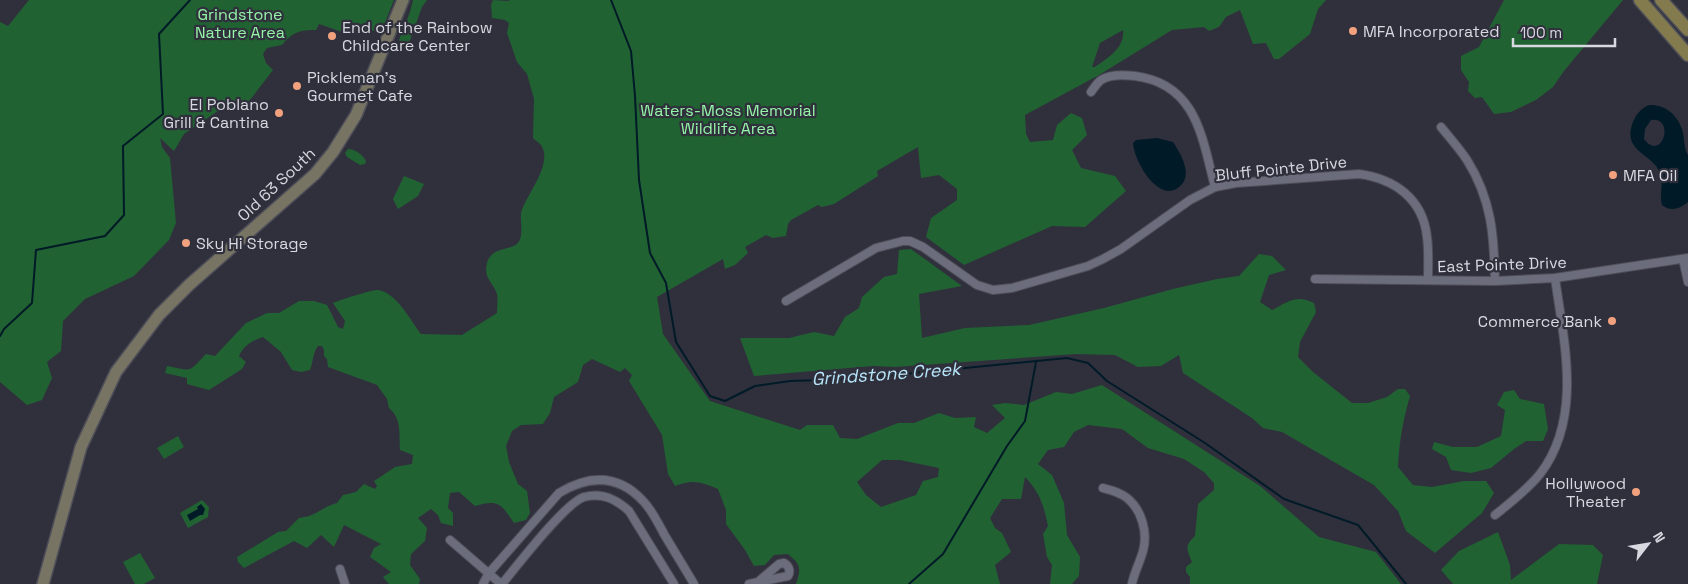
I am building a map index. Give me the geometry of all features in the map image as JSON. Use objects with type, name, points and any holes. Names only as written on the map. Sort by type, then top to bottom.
[{"type":"main road","name":"Old 63 South","points":[[43,584],[81,447],[116,372],[159,316],[190,285],[315,174],[333,152],[356,115],[403,0]]},
{"type":"main road","points":[[1640,0],[1688,54]]},
{"type":"main road","points":[[1661,0],[1688,30]]},
{"type":"street","points":[[1091,92],[1102,80],[1123,75],[1152,80],[1171,90],[1185,103],[1198,122],[1215,187]]},
{"type":"street","points":[[1441,127],[1467,160],[1487,201],[1494,240],[1495,281]]},
{"type":"street","name":"Bluff Pointe Drive","points":[[786,301],[876,248],[903,241],[910,241],[923,247],[977,285],[993,290],[1012,288],[1088,266],[1103,259],[1121,249],[1190,200],[1215,187],[1236,183],[1359,174],[1375,176],[1390,182],[1402,190],[1414,203],[1423,220],[1427,237],[1428,280]]},
{"type":"street","points":[[1686,258],[1688,282]]},
{"type":"street","name":"East Pointe Drive","points":[[1315,279],[1495,281],[1555,278],[1686,258]]},
{"type":"street","points":[[1495,515],[1528,487],[1541,472],[1556,447],[1564,422],[1567,393],[1566,364],[1555,278]]},
{"type":"street","points":[[483,584],[489,573],[559,493],[572,485],[597,479],[620,484],[631,490],[644,502],[694,584]]},
{"type":"street","points":[[1102,488],[1115,491],[1127,498],[1135,506],[1141,517],[1145,539],[1132,584]]},
{"type":"street","points":[[450,540],[501,584],[561,514],[582,498],[593,496],[608,497],[620,502],[629,511],[674,584]]},
{"type":"street","points":[[340,569],[345,584]]},
{"type":"street","points":[[749,584],[759,581]]},
{"type":"green space","name":"Grindstone Nature Area","points":[[29,0],[394,0],[382,30],[378,28],[376,31],[359,29],[348,34],[319,24],[316,30],[297,33],[282,45],[267,48],[263,54],[266,63],[273,70],[247,104],[221,109],[184,134],[174,151],[160,138],[162,147],[170,158],[176,223],[169,240],[134,276],[85,299],[63,321],[61,351],[47,362],[52,378],[42,400],[27,405],[0,382],[0,22],[8,26]]},
{"type":"green space","points":[[413,0],[427,0],[422,7],[408,46],[402,45],[399,40]]},
{"type":"green space","name":"Waters-Moss Memorial Wildlife Area","points":[[493,0],[1326,0],[1318,9],[1310,34],[1279,59],[1274,59],[1266,43],[1253,44],[1240,10],[1226,17],[1219,27],[1209,31],[1204,27],[1172,30],[1099,75],[1025,115],[1026,134],[1030,142],[1053,140],[1057,125],[1071,113],[1082,118],[1087,135],[1072,150],[1081,168],[1115,176],[1126,191],[1085,227],[1052,226],[964,265],[926,237],[931,218],[957,200],[957,189],[939,175],[921,178],[918,147],[877,171],[878,176],[834,204],[822,207],[818,205],[791,220],[788,224],[786,236],[773,238],[766,235],[745,247],[748,253],[735,265],[725,269],[723,259],[657,297],[663,334],[710,401],[800,430],[807,425],[833,425],[840,438],[857,439],[898,423],[914,423],[939,413],[955,418],[976,417],[974,427],[987,433],[1005,418],[992,405],[1005,403],[1024,405],[1056,392],[1072,394],[1102,385],[1260,486],[1319,537],[1376,552],[1401,584],[1190,584],[1190,577],[1186,572],[1186,567],[1192,562],[1188,545],[1195,536],[1198,504],[1214,490],[1214,483],[1204,472],[1184,459],[1148,448],[1122,429],[1088,425],[1074,432],[1064,447],[1048,450],[1038,464],[1052,475],[1064,503],[1067,535],[1080,557],[1079,576],[1072,584],[1050,584],[1052,565],[1047,557],[1043,534],[1048,526],[1038,494],[1025,477],[1021,499],[1002,499],[990,518],[995,528],[1002,533],[1011,552],[995,565],[1000,584],[796,584],[799,567],[788,554],[774,555],[765,565],[754,566],[726,524],[726,510],[718,489],[697,482],[675,486],[668,474],[662,435],[629,381],[632,375],[625,368],[620,372],[592,359],[583,365],[578,382],[554,397],[550,413],[543,424],[521,425],[512,431],[506,446],[509,462],[518,484],[527,491],[530,513],[526,520],[514,523],[506,511],[499,505],[489,503],[475,506],[459,492],[450,493],[448,508],[453,513],[453,526],[441,523],[438,515],[431,509],[418,518],[427,528],[425,541],[411,554],[410,565],[420,579],[419,584],[389,584],[383,577],[391,572],[370,557],[374,548],[381,544],[344,525],[334,547],[321,535],[307,548],[294,541],[244,568],[238,562],[237,557],[278,532],[286,531],[299,518],[311,515],[337,503],[343,495],[356,492],[364,484],[375,489],[377,486],[374,481],[395,467],[412,464],[413,455],[400,450],[398,422],[389,408],[387,399],[377,385],[328,367],[322,346],[316,348],[310,370],[301,372],[292,370],[281,352],[263,337],[249,344],[241,352],[239,356],[246,362],[242,369],[209,390],[187,384],[187,378],[165,373],[167,366],[190,369],[206,354],[215,356],[246,323],[267,313],[279,313],[299,301],[314,301],[327,305],[338,327],[343,329],[345,321],[333,303],[378,290],[385,292],[397,301],[421,334],[462,335],[497,313],[497,294],[487,276],[487,263],[492,254],[515,245],[520,240],[521,213],[541,170],[544,153],[541,145],[533,138],[534,99],[527,74],[517,62],[507,33],[509,23],[505,20],[492,18],[491,5]],"holes":[[[1123,30],[1121,42],[1115,52],[1095,67],[1092,67],[1100,43]],[[882,460],[900,460],[939,468],[938,477],[923,481],[916,495],[881,507],[866,495],[857,482]]]},
{"type":"green space","points":[[1504,0],[1623,0],[1553,87],[1536,100],[1511,112],[1494,114],[1482,97],[1475,98],[1468,91],[1469,82],[1461,70],[1461,56],[1479,47]]},
{"type":"green space","points":[[348,149],[361,155],[366,161],[365,164],[360,165],[347,157],[345,153]]},
{"type":"green space","points":[[404,176],[424,184],[418,196],[398,209],[393,199]]},
{"type":"green space","points":[[911,249],[962,286],[919,294],[922,338],[965,328],[1029,325],[1104,308],[1173,289],[1239,276],[1259,254],[1272,256],[1286,270],[1269,275],[1260,302],[1272,310],[1297,299],[1308,300],[1314,303],[1316,312],[1300,342],[1298,357],[1313,372],[1352,403],[1368,403],[1387,397],[1398,389],[1405,389],[1410,396],[1402,431],[1398,467],[1413,485],[1432,487],[1464,481],[1486,481],[1494,493],[1482,513],[1435,553],[1406,531],[1398,511],[1374,485],[1282,432],[1263,428],[1252,418],[1183,373],[1179,355],[1161,366],[1138,367],[1115,355],[1076,354],[895,367],[873,366],[754,376],[740,338],[789,338],[814,332],[834,336],[845,317],[859,308],[862,297],[884,277],[897,274],[899,250]]},
{"type":"green space","points":[[1514,390],[1520,399],[1544,404],[1548,429],[1543,441],[1526,441],[1491,468],[1471,473],[1451,470],[1446,457],[1432,449],[1434,442],[1453,447],[1477,447],[1501,436],[1505,410],[1497,405],[1504,392]]},
{"type":"green space","points":[[178,436],[184,447],[164,459],[157,448]]},
{"type":"green space","points":[[202,500],[209,507],[208,517],[188,528],[180,513]]},
{"type":"green space","points":[[1498,532],[1510,565],[1511,580],[1559,544],[1593,545],[1603,555],[1597,584],[1453,584],[1441,570],[1459,551]]},
{"type":"green space","points":[[140,553],[155,578],[144,584],[135,584],[123,562]]},
{"type":"water","points":[[1655,105],[1665,108],[1677,119],[1682,129],[1685,149],[1688,155],[1688,202],[1678,208],[1672,209],[1662,205],[1660,173],[1652,161],[1640,152],[1631,140],[1630,132],[1633,122],[1639,112],[1646,106]],"holes":[[[1651,120],[1659,121],[1665,131],[1664,137],[1661,143],[1656,146],[1650,145],[1644,139],[1645,129]]]},
{"type":"water","points":[[1157,138],[1173,142],[1185,165],[1186,177],[1179,187],[1172,191],[1161,189],[1155,185],[1144,172],[1136,157],[1133,143],[1136,140]]},
{"type":"water","points":[[201,504],[205,509],[203,515],[190,521],[187,515],[198,509],[197,507]]},
{"type":"waterway","points":[[0,336],[4,329],[32,303],[36,250],[105,236],[124,215],[123,146],[163,114],[159,34],[190,0]]},
{"type":"waterway","name":"Grindstone Creek","points":[[611,0],[631,51],[639,180],[650,253],[666,283],[676,342],[710,396],[725,401],[755,386],[790,381],[854,379],[1067,358],[1088,363],[1107,381],[1205,443],[1284,499],[1358,525],[1406,584]]},
{"type":"waterway","points":[[909,584],[943,554],[1007,446],[1025,421],[1036,362]]},
{"type":"place","name":"MFA Incorporated","points":[[1353,31]]},
{"type":"place","name":"End of the Rainbow Childcare Center","points":[[332,36]]},
{"type":"place","name":"Pickleman's Gourmet Cafe","points":[[297,86]]},
{"type":"place","name":"El Poblano Grill & Cantina","points":[[279,113]]},
{"type":"place","name":"MFA Oil","points":[[1613,175]]},
{"type":"place","name":"Sky Hi Storage","points":[[186,243]]},
{"type":"place","name":"Commerce Bank","points":[[1612,321]]},
{"type":"place","name":"Hollywood Theater","points":[[1636,492]]}]
